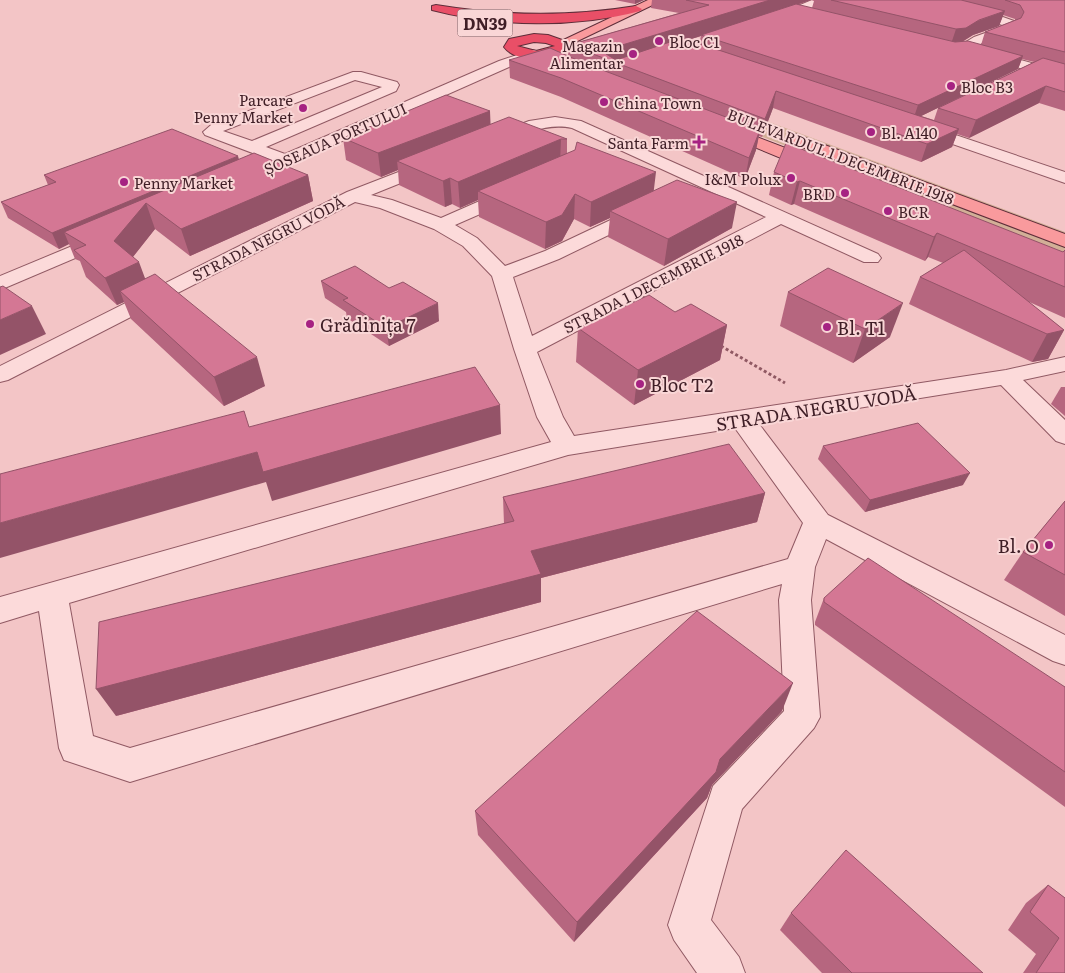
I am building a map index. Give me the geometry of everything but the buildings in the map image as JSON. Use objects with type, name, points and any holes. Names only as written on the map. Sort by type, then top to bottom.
[{"type":"highway","points":[[431,6],[500,17],[543,19],[582,17],[636,9]]},
{"type":"highway","name":"DN39","points":[[431,6],[475,27]]},
{"type":"highway","name":"DN39","points":[[431,6],[538,38]]},
{"type":"highway","name":"DN39","points":[[497,38],[509,53]]},
{"type":"highway","points":[[509,53],[518,40],[538,38],[564,53]]},
{"type":"main road","points":[[538,38],[606,22],[657,0]]},
{"type":"main road","points":[[535,54],[564,53],[606,22]]},
{"type":"main road","name":"BULEVARDUL 1 DECEMBRIE 1918","points":[[708,123],[827,170]]},
{"type":"main road","name":"BULEVARDUL 1 DECEMBRIE 1918","points":[[780,133],[1065,241]]},
{"type":"street","points":[[920,0],[992,17],[1010,24],[1011,28],[978,40],[964,49]]},
{"type":"street","points":[[759,24],[825,1]]},
{"type":"street","points":[[992,17],[1008,11]]},
{"type":"street","points":[[794,12],[813,16]]},
{"type":"street","points":[[960,35],[978,40]]},
{"type":"street","points":[[923,45],[950,50],[964,49],[1065,76]]},
{"type":"street","name":"ȘOSEAUA PORTULUI","points":[[232,183],[286,160],[509,53],[535,54]]},
{"type":"street","points":[[1018,76],[1035,68]]},
{"type":"street","points":[[252,147],[391,88],[392,85],[361,76],[354,76],[216,128],[211,132],[286,160]]},
{"type":"street","points":[[933,118],[912,125],[1065,178]]},
{"type":"street","points":[[478,146],[530,125],[562,120],[619,142],[871,258]]},
{"type":"street","points":[[353,196],[451,156]]},
{"type":"street","points":[[686,190],[704,182]]},
{"type":"street","points":[[441,226],[531,185]]},
{"type":"street","name":"STRADA NEGRU VODĂ","points":[[0,375],[353,196],[386,204],[441,226],[470,242],[502,274],[525,349],[550,417],[567,446]]},
{"type":"street","points":[[502,274],[552,255],[660,203]]},
{"type":"street","name":"STRADA 1 DECEMBRIE 1918","points":[[525,349],[781,217]]},
{"type":"street","points":[[0,284],[125,230]]},
{"type":"street","name":"STRADA NEGRU VODĂ","points":[[0,610],[567,446],[1006,378],[1065,364]]},
{"type":"street","points":[[1006,378],[1065,434]]},
{"type":"street","points":[[742,420],[818,522],[1065,651]]},
{"type":"street","points":[[723,973],[690,925],[726,799],[802,717],[794,600],[800,567],[818,522]]},
{"type":"street","points":[[52,596],[77,748],[130,765],[800,567]]},
{"type":"path","points":[[716,344],[827,406]]},
{"type":"shaded area","points":[[627,69],[1065,232],[1065,253],[638,89]]},
{"type":"place","name":"Bloc C1","points":[[659,41]]},
{"type":"place","name":"Magazin Alimentar","points":[[633,54]]},
{"type":"place","name":"Bloc B3","points":[[951,86]]},
{"type":"place","name":"China Town","points":[[604,102]]},
{"type":"place","name":"Parcare Penny Market","points":[[303,108]]},
{"type":"place","name":"Bl. A140","points":[[871,132]]},
{"type":"place","name":"Santa Farm","points":[[699,142]]},
{"type":"place","name":"I&M Polux","points":[[791,178]]},
{"type":"place","name":"Penny Market","points":[[124,182]]},
{"type":"place","name":"BRD","points":[[845,193]]},
{"type":"place","name":"BCR","points":[[888,211]]},
{"type":"place","name":"Grădinița 7","points":[[310,324]]},
{"type":"place","name":"Bl. T1","points":[[827,327]]},
{"type":"place","name":"Bloc T2","points":[[640,384]]},
{"type":"place","name":"Bl. O","points":[[1049,545]]}]
